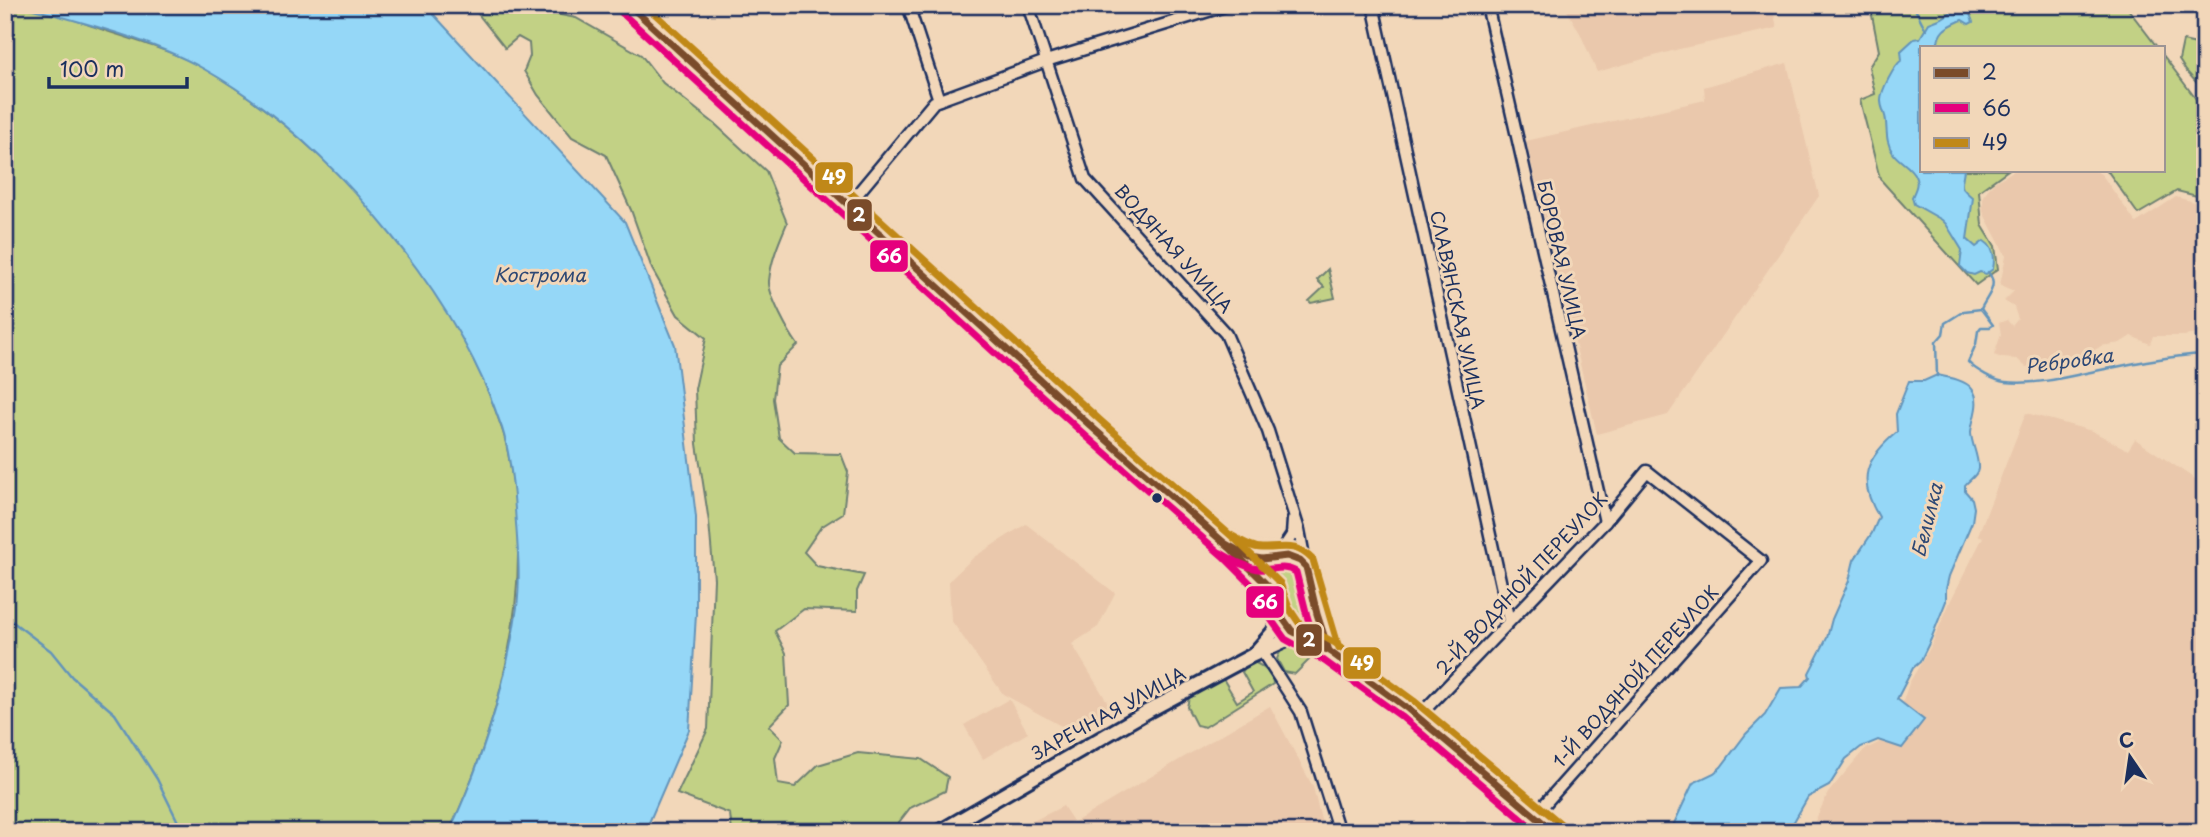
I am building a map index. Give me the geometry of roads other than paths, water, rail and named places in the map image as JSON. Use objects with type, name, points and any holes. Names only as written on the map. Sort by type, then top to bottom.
[{"type":"street","points":[[629,5],[1094,429],[1230,548],[1272,590]]},
{"type":"street","points":[[925,5],[909,8],[939,100]]},
{"type":"street","name":"ВОДЯНАЯ УЛИЦА","points":[[1028,5],[1085,179],[1226,334],[1268,431],[1299,530],[1306,567]]},
{"type":"street","points":[[849,204],[934,102],[1046,61],[1228,5]]},
{"type":"street","name":"СЛАВЯНСКАЯ УЛИЦА","points":[[1373,5],[1510,621]]},
{"type":"street","name":"БОРОВАЯ УЛИЦА","points":[[1487,5],[1605,522]]},
{"type":"street","name":"2-Й ВОДЯНОЙ ПЕРЕУЛОК","points":[[1418,717],[1605,522],[1647,471],[1761,561]]},
{"type":"street","points":[[1294,516],[1292,535],[1276,557],[1270,576],[1279,613],[1286,625],[1329,651],[1418,717],[1554,832]]},
{"type":"street","points":[[1230,548],[1250,557],[1294,558],[1306,567],[1329,651]]},
{"type":"street","name":"1-Й ВОДЯНОЙ ПЕРЕУЛОК","points":[[1535,815],[1761,561]]},
{"type":"street","points":[[1279,613],[1274,631],[1257,655],[1301,712],[1339,832]]},
{"type":"street","points":[[1300,634],[1317,614]]},
{"type":"street","name":"ЗАРЕЧНАЯ УЛИЦА","points":[[939,832],[1148,711],[1300,634]]},
{"type":"water","name":"Кострома","points":[[18,5],[425,5],[625,222],[675,345],[696,517],[696,614],[689,730],[645,832],[449,832],[472,778],[491,722],[512,636],[518,595],[515,509],[502,428],[481,376],[455,327],[408,257],[371,211],[328,165],[282,122],[231,85],[161,49],[113,32]]},
{"type":"water","points":[[1962,5],[1981,5],[1970,14],[1973,22],[1969,24],[1962,20],[1948,27],[1942,32],[1937,46],[1920,46],[1920,172],[1964,172],[1962,186],[1973,198],[1967,239],[1976,247],[1984,241],[1990,246],[1994,257],[1993,269],[1986,274],[1967,273],[1960,266],[1962,250],[1942,220],[1914,204],[1912,197],[1916,179],[1888,142],[1881,101],[1888,79],[1902,60],[1901,51],[1914,39],[1920,38],[1929,23]]},
{"type":"water","points":[[1937,375],[1965,383],[1975,394],[1971,432],[1978,469],[1965,485],[1965,491],[1972,499],[1974,508],[1972,522],[1949,576],[1946,601],[1920,662],[1913,668],[1897,699],[1924,720],[1902,748],[1878,740],[1861,747],[1846,759],[1829,786],[1808,797],[1788,832],[1670,832],[1693,783],[1721,767],[1746,734],[1765,715],[1781,688],[1801,687],[1810,677],[1809,673],[1827,638],[1832,619],[1849,581],[1854,560],[1879,517],[1872,504],[1866,480],[1872,460],[1897,432],[1896,414],[1909,381],[1924,381]]},
{"type":"waterway","name":"Белилка","points":[[1913,5],[1926,30]]},
{"type":"waterway","name":"Белилка","points":[[1937,376],[1936,342],[1943,334],[1945,323],[1964,311],[1981,309],[1993,282],[1988,272]]},
{"type":"waterway","name":"Ребровка","points":[[1981,309],[1993,325],[1981,327],[1978,331],[1968,362],[1980,372],[2001,381],[2046,381],[2145,361],[2205,354]]},
{"type":"waterway","points":[[5,616],[51,651],[72,677],[115,714],[157,779],[183,832]]}]
